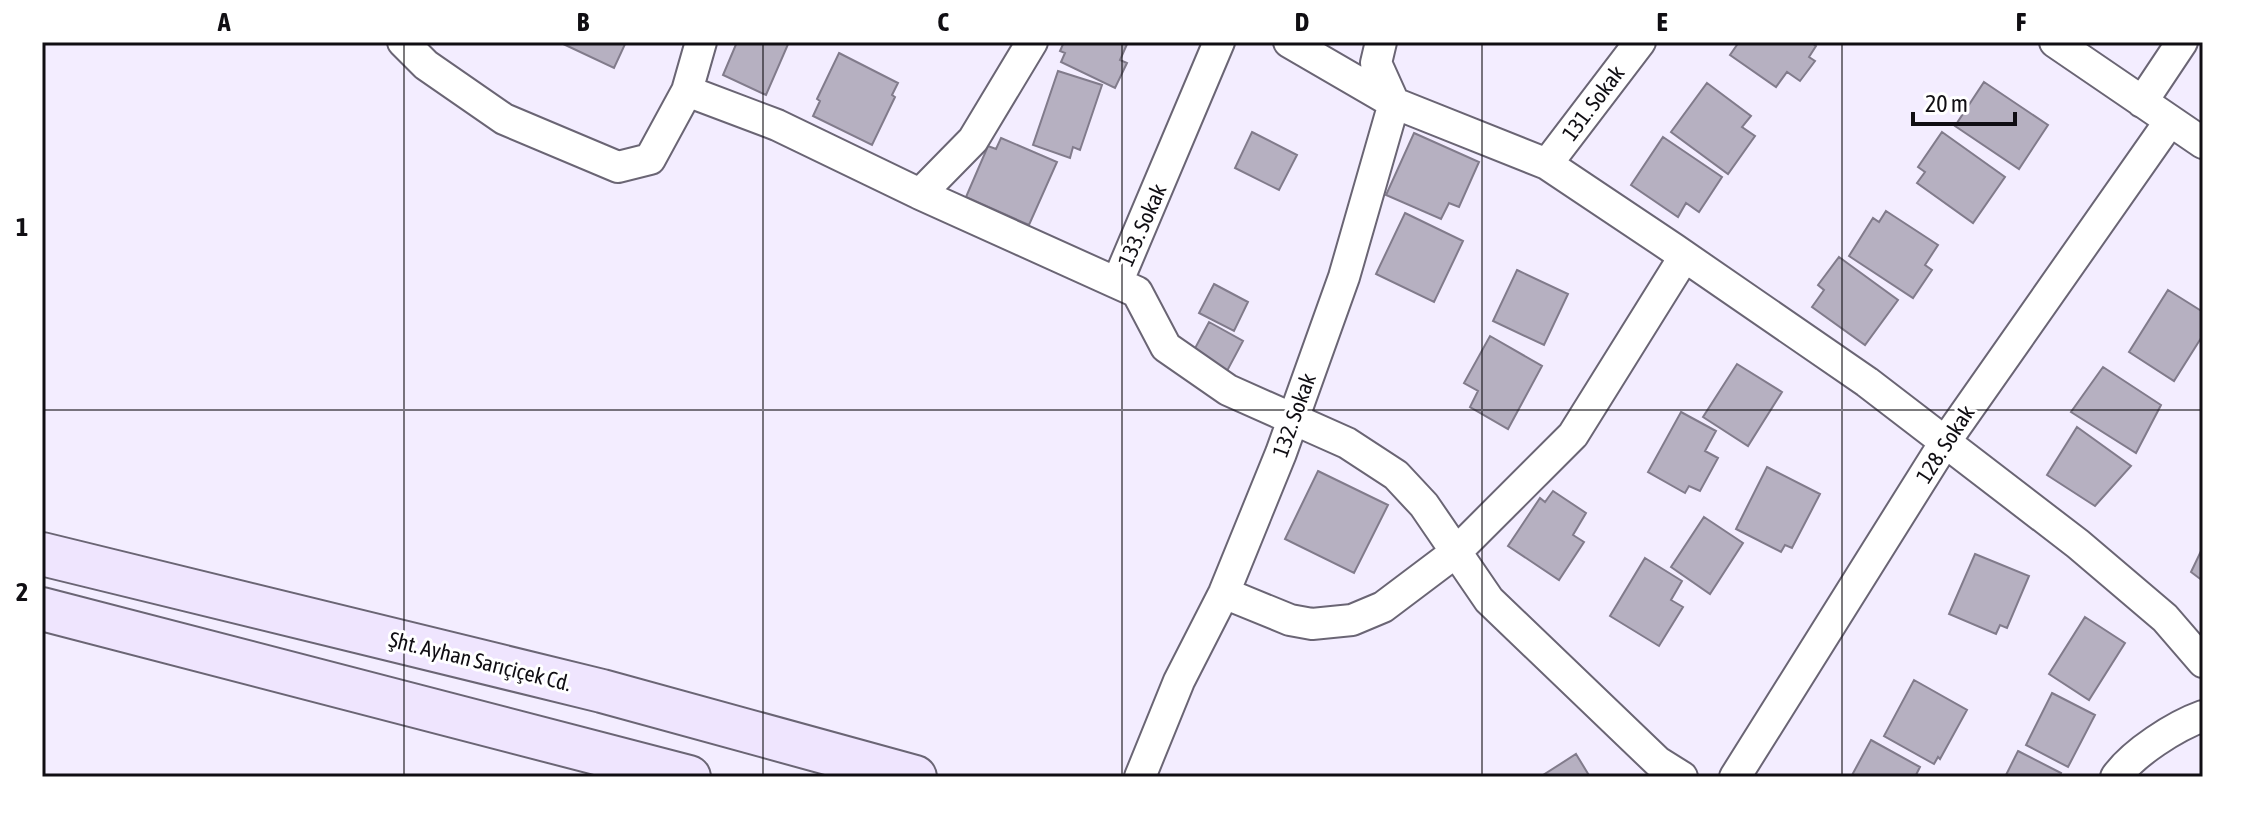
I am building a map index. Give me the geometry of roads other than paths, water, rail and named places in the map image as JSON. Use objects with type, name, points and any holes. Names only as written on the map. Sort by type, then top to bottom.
[{"type":"main road","name":"Şht. Ayhan Sarıçiçek Cd.","points":[[42,554],[602,691],[915,777]]},
{"type":"main road","points":[[42,609],[636,772],[689,777]]},
{"type":"street","points":[[403,42],[426,65],[504,119],[618,167],[650,159],[687,91],[701,42]]},
{"type":"street","points":[[920,194],[973,140],[1032,42]]},
{"type":"street","name":"133. Sokak","points":[[1219,42],[1117,283],[1137,292],[1166,347],[1228,390],[1347,443],[1396,475],[1424,505],[1489,600],[1658,762],[1682,777]]},
{"type":"street","points":[[1289,42],[1394,103],[1547,164],[1867,382],[2078,544],[2165,618],[2203,662]]},
{"type":"street","points":[[1381,42],[1376,63],[1394,103]]},
{"type":"street","name":"131. Sokak","points":[[1547,164],[1640,42]]},
{"type":"street","points":[[2055,42],[2203,143]]},
{"type":"street","points":[[2142,102],[2182,42]]},
{"type":"street","points":[[687,91],[777,125],[1117,283]]},
{"type":"street","name":"132. Sokak","points":[[1140,777],[1179,681],[1224,593],[1293,420],[1344,277],[1394,103]]},
{"type":"street","name":"128. Sokak","points":[[1735,777],[1945,442],[2170,121]]},
{"type":"street","points":[[1224,593],[1290,620],[1312,624],[1335,624],[1368,615],[1383,607],[1456,552],[1573,435],[1684,257]]},
{"type":"street","points":[[2116,777],[2125,765],[2186,722],[2203,716]]}]
